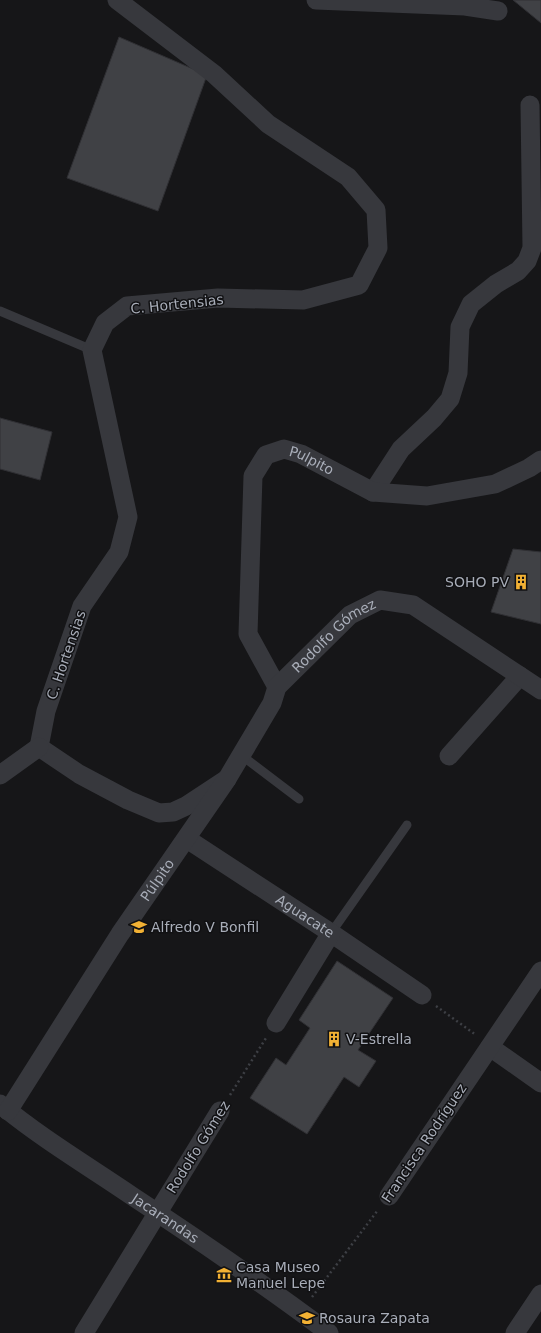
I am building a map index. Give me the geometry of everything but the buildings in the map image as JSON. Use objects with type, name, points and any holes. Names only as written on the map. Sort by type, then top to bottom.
[{"type":"street","name":"C. Hortensias","points":[[39,747],[46,711],[82,606],[119,552],[128,517],[92,350],[105,323],[127,306],[218,298],[303,300],[359,285],[378,248],[376,210],[348,177],[268,124],[214,74],[117,0]]},
{"type":"street","points":[[316,0],[465,6],[498,11]]},
{"type":"street","points":[[373,492],[401,449],[434,418],[450,399],[458,373],[460,327],[471,304],[496,284],[518,270],[526,261],[532,248],[530,105]]},
{"type":"street","name":"Pulpito","points":[[277,687],[248,634],[253,476],[266,455],[284,449],[301,454],[373,492],[427,496],[495,484],[529,468],[541,460]]},
{"type":"street","name":"Rodolfo Gómez","points":[[277,687],[350,615],[380,600],[413,605],[541,690]]},
{"type":"street","points":[[449,756],[520,676]]},
{"type":"street","name":"Púlpito","points":[[4,1108],[120,934],[227,779],[272,702],[277,687]]},
{"type":"street","points":[[0,775],[39,747],[79,774],[128,800],[159,813],[173,812],[186,806],[227,779]]},
{"type":"street","name":"Aguacate","points":[[187,839],[331,933],[422,995]]},
{"type":"street","points":[[276,1023],[331,933]]},
{"type":"street","name":"Francisca Rodríguez","points":[[390,1196],[541,970]]},
{"type":"street","points":[[490,1046],[541,1083]]},
{"type":"street","name":"Jacarandas","points":[[4,1108],[72,1156],[158,1213],[329,1333]]},
{"type":"street","name":"Rodolfo Gómez","points":[[84,1333],[220,1111]]},
{"type":"street","points":[[515,1333],[541,1294]]},
{"type":"lane","points":[[0,311],[92,350]]},
{"type":"lane","points":[[241,756],[299,799]]},
{"type":"lane","points":[[331,933],[407,825]]},
{"type":"path","points":[[422,995],[490,1046]]},
{"type":"path","name":"Rodolfo Gómez","points":[[220,1111],[276,1023]]},
{"type":"path","name":"Francisca Rodríguez","points":[[301,1312],[390,1196]]},
{"type":"place","name":"SOHO PV","points":[[521,582]]},
{"type":"place","name":"Alfredo V Bonfil","points":[[139,927]]},
{"type":"place","name":"V-Estrella","points":[[334,1039]]},
{"type":"place","name":"Casa Museo Manuel Lepe","points":[[224,1275]]},
{"type":"place","name":"Rosaura Zapata","points":[[307,1318]]}]
